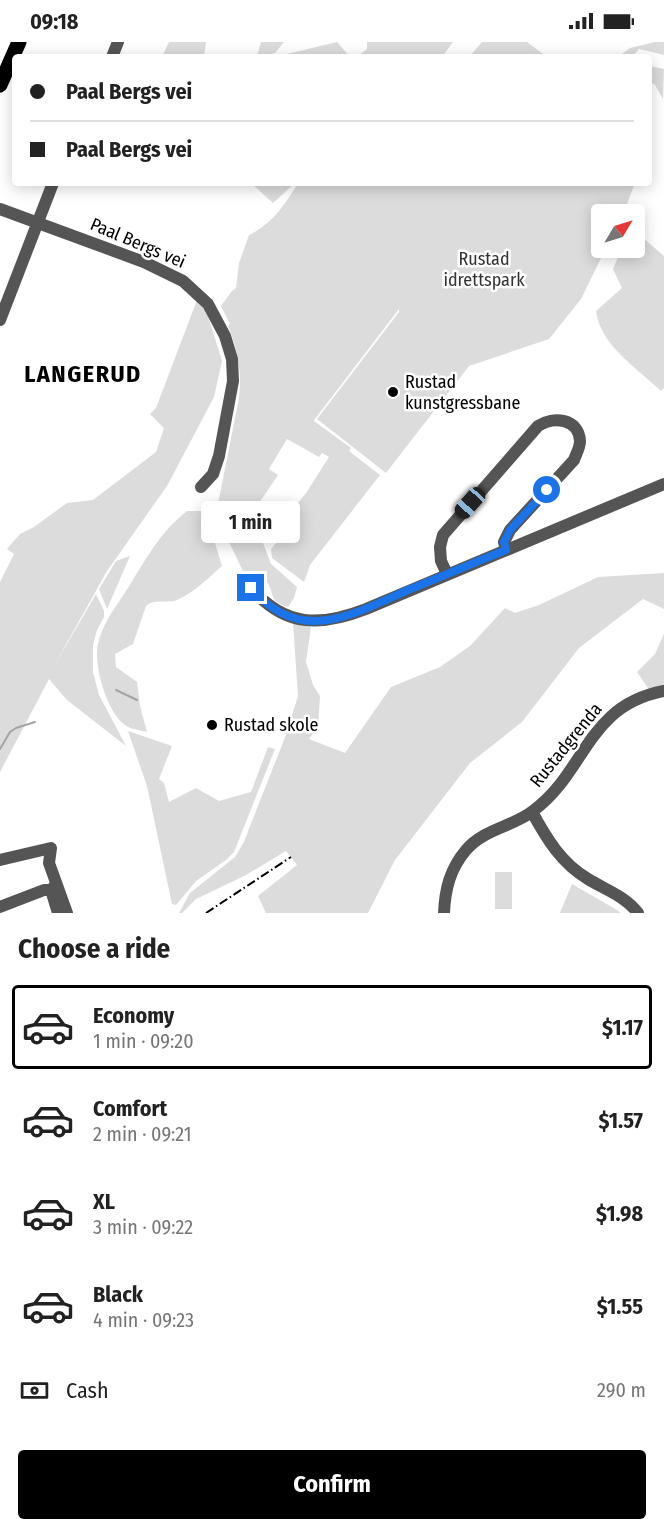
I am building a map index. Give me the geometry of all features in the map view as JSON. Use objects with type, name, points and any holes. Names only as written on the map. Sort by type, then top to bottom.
[{"type":"main road","points":[[0,85],[12,58]]},
{"type":"street","points":[[0,320],[52,186]]},
{"type":"street","name":"Paal Bergs vei","points":[[0,209],[174,275],[202,297],[216,315],[232,358],[233,381],[219,456],[213,474],[201,487]]},
{"type":"street","points":[[447,574],[441,561],[440,547],[443,535],[450,526],[538,426],[552,420],[566,421],[571,424],[579,436],[579,448],[574,460],[510,530],[504,542],[506,550]]},
{"type":"street","points":[[251,588],[265,603],[294,618],[334,620],[363,610],[664,484]]},
{"type":"street","name":"Rustadgrenda","points":[[444,913],[445,892],[451,872],[466,850],[483,835],[531,812],[564,781],[596,730],[614,713],[635,700],[664,691]]},
{"type":"street","name":"Rustadgrenda","points":[[531,812],[547,839],[566,863],[588,879],[620,896],[638,913]]},
{"type":"street","points":[[0,860],[51,848],[49,861],[58,913]]},
{"type":"street","points":[[0,907],[54,887]]},
{"type":"street","points":[[54,887],[67,913]]},
{"type":"green space","points":[[169,42],[206,42],[204,54],[163,54]]},
{"type":"green space","points":[[261,42],[284,42],[275,53],[258,54]]},
{"type":"green space","points":[[337,42],[347,54],[287,54]]},
{"type":"green space","points":[[367,42],[453,42],[444,54],[361,54],[367,49]]},
{"type":"green space","points":[[482,42],[527,42],[543,54],[472,54]]},
{"type":"green space","points":[[664,42],[664,55],[639,49],[635,54],[622,54],[630,48]]},
{"type":"green space","points":[[652,66],[664,69],[663,99],[652,83]]},
{"type":"green space","points":[[254,186],[292,186],[273,203]]},
{"type":"green space","name":"Rustad idrettspark","points":[[296,186],[634,186],[627,204],[591,204],[591,258],[601,258],[581,299],[549,339],[469,366],[386,473],[317,419],[399,309],[314,421],[351,448],[349,451],[380,475],[310,565],[304,582],[272,558],[271,549],[295,521],[289,514],[306,493],[329,457],[322,453],[319,457],[287,439],[269,469],[278,475],[257,506],[263,543],[271,564],[297,587],[288,607],[274,599],[270,587],[257,572],[243,571],[226,536],[218,504],[239,398],[240,379],[237,352],[228,326],[230,324],[221,306],[236,288],[239,263],[249,235],[265,225],[277,213]]},
{"type":"green space","points":[[645,240],[664,256],[664,388],[661,391],[621,355],[605,335],[599,323],[596,311],[622,288],[613,269],[618,258],[645,258]]},
{"type":"green space","points":[[197,300],[207,313],[222,361],[214,397],[167,486],[107,571],[53,668],[96,594],[104,611],[104,617],[93,645],[93,672],[99,695],[126,746],[67,700],[49,679],[0,772],[0,582],[14,554],[7,549],[20,534],[34,527],[67,503],[93,500],[156,452],[164,428],[150,414],[156,408]]},
{"type":"green space","points":[[208,508],[211,530],[222,566],[184,597],[173,601],[153,602],[146,606],[133,644],[115,654],[116,667],[137,682],[147,732],[130,728],[118,719],[103,688],[97,653],[100,637],[113,610],[168,529],[187,511],[203,511]]},
{"type":"green space","points":[[130,556],[107,609],[99,589],[116,561]]},
{"type":"green space","points":[[664,573],[664,609],[643,599],[579,648],[522,722],[470,763],[395,860],[368,913],[266,913],[258,896],[297,865],[286,851],[246,875],[196,899],[182,913],[179,913],[190,893],[235,857],[244,842],[284,740],[298,696],[293,623],[311,627],[306,662],[313,685],[320,696],[318,727],[309,739],[345,753],[391,687],[440,667],[470,646],[505,608],[515,613],[539,605],[598,577]]},
{"type":"green space","points":[[664,634],[664,686],[652,694],[637,672],[655,654]]},
{"type":"green space","points":[[128,731],[172,746],[159,779],[164,783],[169,802],[196,788],[219,801],[251,792],[268,747],[275,749],[234,852],[196,881],[176,905],[172,904],[147,786]]},
{"type":"green space","points":[[495,872],[512,872],[512,909],[495,909]]},
{"type":"green space","points":[[572,884],[617,910],[621,913],[560,913]]},
{"type":"waterway","points":[[116,690],[137,700]]},
{"type":"waterway","points":[[0,749],[10,732],[35,722]]},
{"type":"railway","points":[[206,913],[291,857]]},
{"type":"place","name":"Rustad kunstgressbane","points":[[393,392]]},
{"type":"place","name":"Rustad skole","points":[[212,725]]},
{"type":"district","name":"LANGERUD","points":[[83,374]]},
{"type":"route","points":[[251,588],[265,603],[294,618],[314,621],[344,617],[506,550],[505,537],[547,490]]}]
